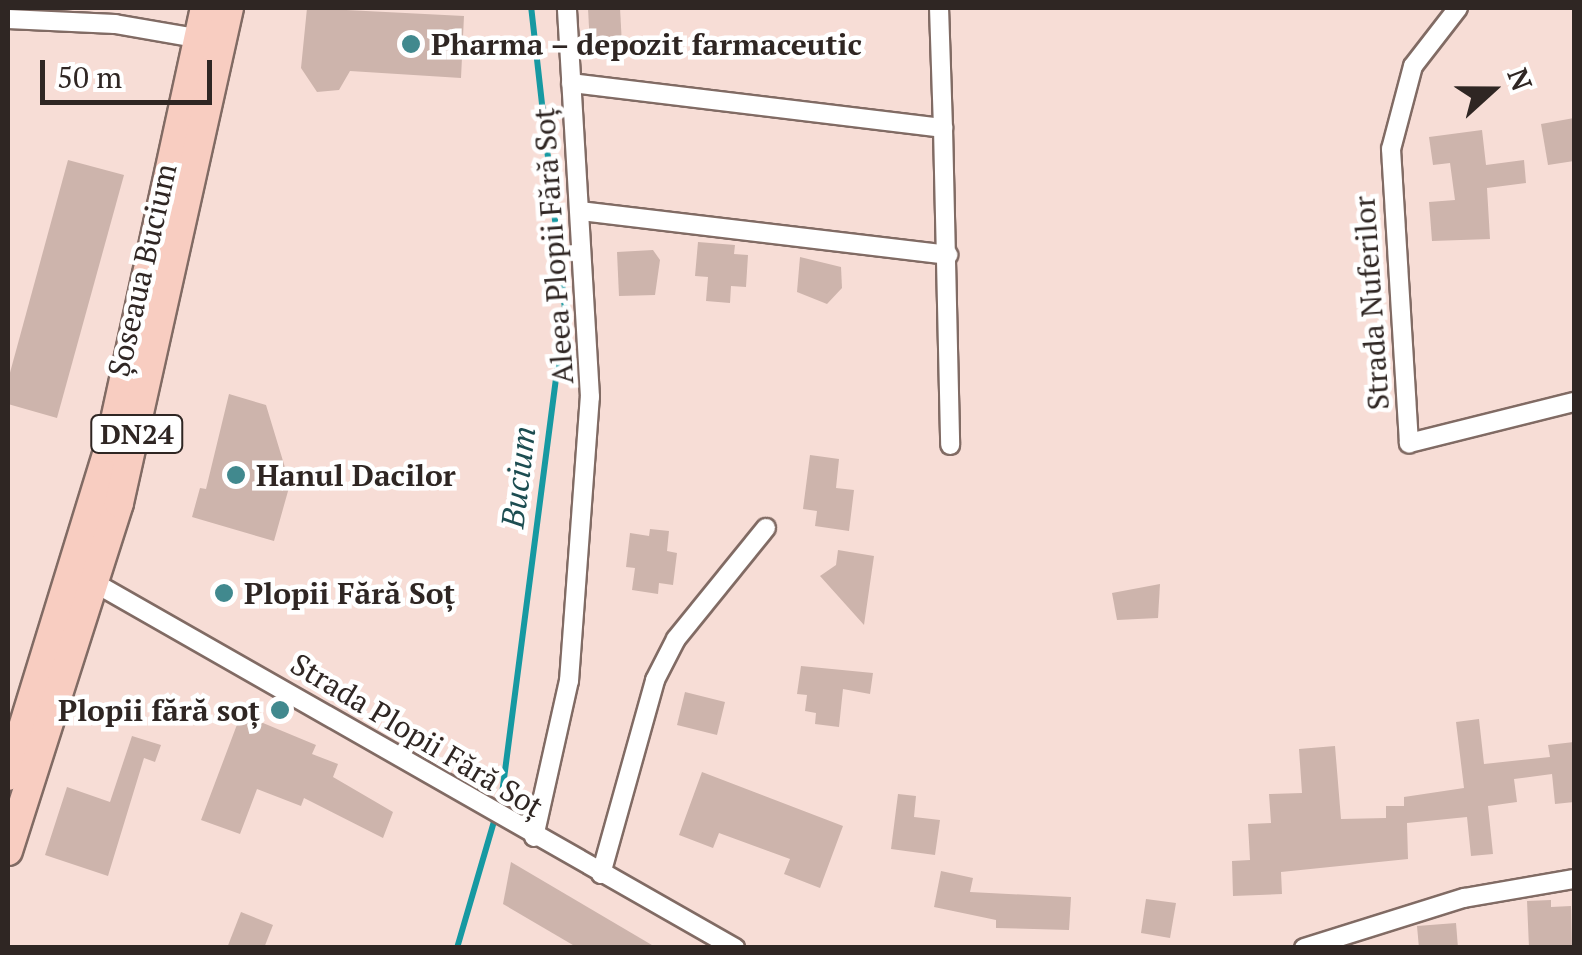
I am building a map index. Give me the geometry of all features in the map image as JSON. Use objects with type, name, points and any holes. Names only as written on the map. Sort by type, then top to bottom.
[{"type":"main road","name":"Șoseaua Bucium","points":[[205,8],[211,41]]},
{"type":"main road","name":"Șoseaua Bucium","points":[[8,776],[82,577],[164,326],[211,41],[229,8]]},
{"type":"main road","name":"Șoseaua Bucium","points":[[8,851],[82,577]]},
{"type":"street","name":"Aleea Plopii Fără Soț","points":[[534,836],[555,767],[575,605],[590,396],[567,8]]},
{"type":"street","points":[[939,8],[950,444]]},
{"type":"street","name":"Strada Nuferilor","points":[[1458,8],[1413,66],[1391,149],[1409,443],[1574,402]]},
{"type":"street","points":[[8,20],[115,24],[211,41]]},
{"type":"street","points":[[570,83],[943,128]]},
{"type":"street","points":[[580,210],[948,255]]},
{"type":"street","points":[[601,874],[655,680],[676,639],[766,528]]},
{"type":"street","name":"Strada Plopii Fără Soț","points":[[82,577],[734,948]]},
{"type":"street","points":[[1304,948],[1464,898],[1574,879]]},
{"type":"building","name":"Pharma – depozit farmaceutic","points":[[307,8],[464,16],[461,78],[350,71],[339,90],[317,92],[301,68]]},
{"type":"building","points":[[588,8],[620,8],[622,45],[590,47]]},
{"type":"building","points":[[1574,118],[1574,161],[1548,165],[1541,124]]},
{"type":"building","points":[[1482,130],[1486,165],[1524,160],[1526,183],[1487,188],[1490,239],[1432,241],[1429,202],[1455,200],[1450,163],[1433,165],[1429,137]]},
{"type":"building","points":[[68,160],[124,175],[57,418],[8,404],[8,380]]},
{"type":"building","points":[[698,242],[735,245],[734,254],[748,255],[746,287],[731,286],[730,303],[706,301],[708,277],[695,276]]},
{"type":"building","points":[[653,250],[660,260],[655,295],[619,296],[617,252]]},
{"type":"building","points":[[800,257],[841,267],[842,288],[827,304],[797,292]]},
{"type":"building","points":[[229,394],[266,405],[290,484],[274,541],[192,517],[200,488],[206,489]]},
{"type":"building","points":[[810,455],[839,459],[836,488],[854,490],[849,531],[815,526],[817,511],[803,509]]},
{"type":"building","points":[[650,529],[669,531],[667,551],[677,553],[673,585],[659,583],[658,594],[632,590],[635,568],[626,567],[630,533],[649,536]]},
{"type":"building","points":[[838,550],[874,556],[864,625],[820,576],[836,565]]},
{"type":"building","points":[[1160,584],[1158,618],[1117,620],[1112,593]]},
{"type":"building","points":[[801,666],[873,673],[870,694],[843,689],[839,727],[815,724],[816,713],[805,711],[807,695],[797,694]]},
{"type":"building","points":[[685,692],[725,702],[717,735],[677,725]]},
{"type":"building","points":[[241,714],[316,745],[312,754],[338,764],[333,777],[393,812],[383,838],[304,798],[301,806],[257,789],[240,834],[201,820]]},
{"type":"building","points":[[1479,719],[1484,764],[1550,757],[1548,745],[1574,742],[1574,802],[1555,804],[1552,774],[1514,779],[1517,802],[1488,806],[1493,854],[1471,856],[1467,817],[1407,823],[1408,859],[1281,872],[1282,894],[1233,896],[1232,861],[1250,860],[1248,824],[1271,823],[1269,794],[1302,793],[1299,749],[1335,746],[1341,819],[1386,818],[1386,806],[1404,806],[1404,797],[1464,788],[1456,722]]},
{"type":"building","points":[[132,736],[161,745],[155,762],[144,758],[108,876],[45,855],[67,787],[110,802]]},
{"type":"building","points":[[702,772],[843,826],[820,888],[784,874],[790,859],[719,833],[713,848],[679,835]]},
{"type":"building","points":[[898,794],[916,796],[914,817],[940,820],[935,855],[891,849]]},
{"type":"building","points":[[511,862],[657,948],[578,948],[503,904]]},
{"type":"building","points":[[941,871],[973,878],[970,892],[1071,897],[1069,930],[996,928],[996,920],[934,907]]},
{"type":"building","points":[[1146,899],[1176,903],[1170,938],[1141,933]]},
{"type":"building","points":[[1551,900],[1551,907],[1571,906],[1572,948],[1529,948],[1527,901]]},
{"type":"building","points":[[241,912],[273,925],[264,948],[227,948]]},
{"type":"building","points":[[1456,923],[1458,948],[1419,948],[1417,926]]},
{"type":"waterway","name":"Bucium","points":[[457,948],[502,794],[565,309],[531,8]]},
{"type":"place","name":"Pharma – depozit farmaceutic","points":[[411,44]]},
{"type":"place","name":"Hanul Dacilor","points":[[236,475]]},
{"type":"place","name":"Plopii Fără Soț","points":[[224,593]]},
{"type":"place","name":"Plopii fără soț","points":[[280,710]]}]
